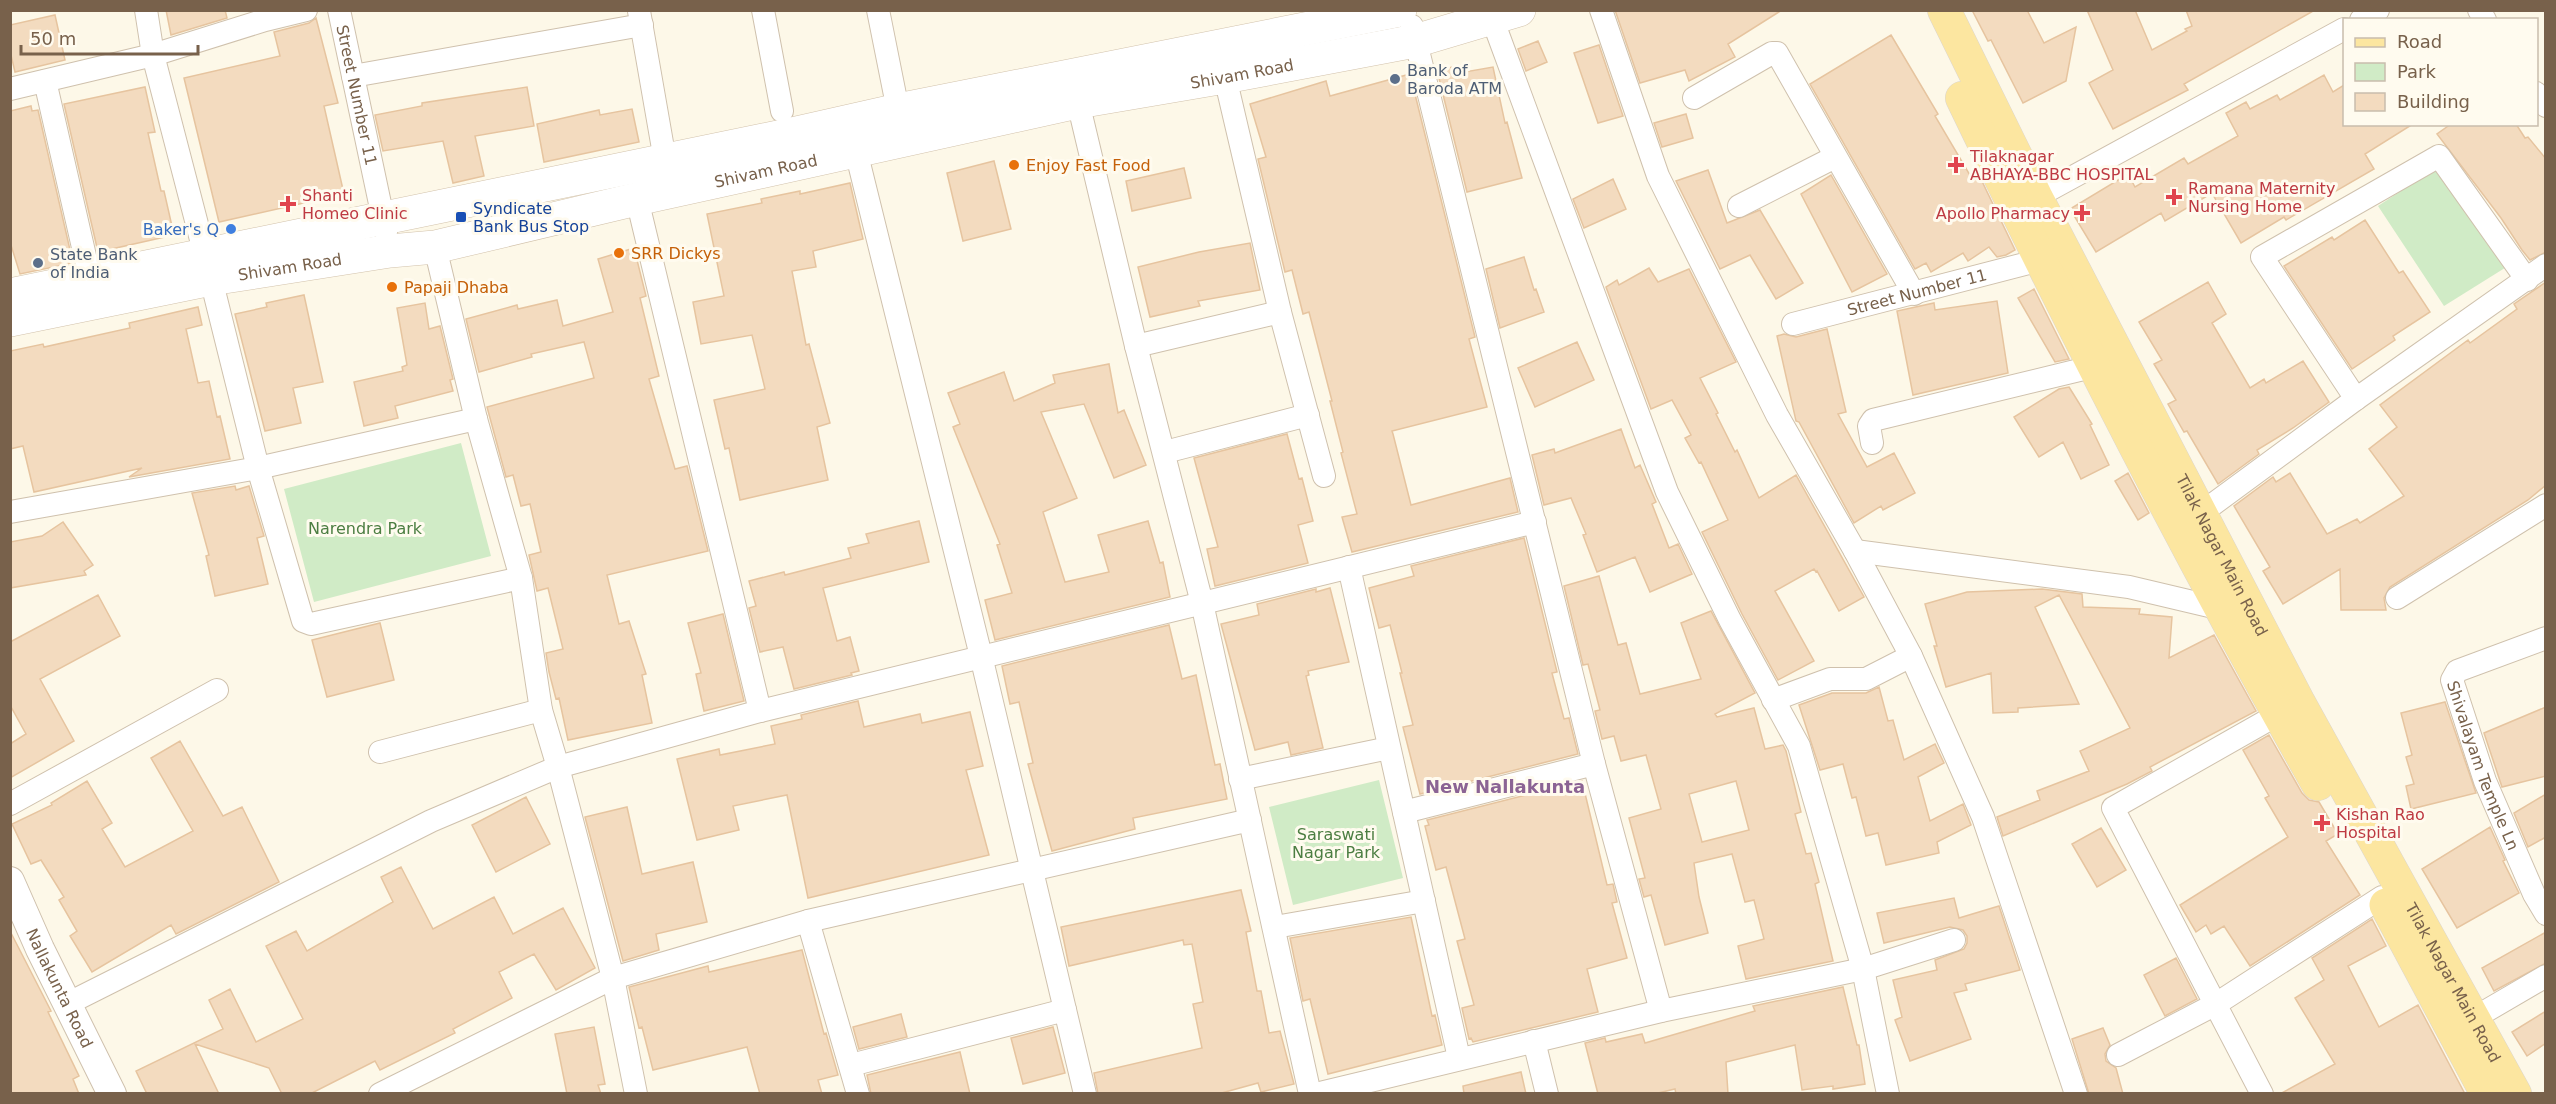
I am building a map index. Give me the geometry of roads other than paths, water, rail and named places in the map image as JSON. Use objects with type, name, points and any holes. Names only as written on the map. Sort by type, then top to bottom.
[{"type":"main road","name":"Shivam Road","points":[[10,320],[383,219],[898,110],[1400,10]]},
{"type":"main road","name":"Tilak Nagar Main Road","points":[[1920,10],[2040,260],[2096,366],[2190,521],[2222,609],[2288,708],[2474,1018],[2515,1094]]},
{"type":"main road","name":"Tilak Nagar Main Road","points":[[1944,10],[2190,521],[2288,708],[2382,897],[2487,1094]]},
{"type":"main road","name":"Shivam Road","points":[[10,295],[90,278],[435,246],[1078,102],[1225,77],[1412,26],[1500,13]]},
{"type":"street","points":[[146,10],[153,56],[258,468],[300,618],[307,623],[521,578]]},
{"type":"street","points":[[10,89],[153,56],[265,20],[306,10]]},
{"type":"street","name":"Street Number 11","points":[[339,10],[390,251]]},
{"type":"street","points":[[762,10],[782,111]]},
{"type":"street","points":[[878,10],[898,110]]},
{"type":"street","points":[[1601,10],[1658,176],[1777,415],[1855,551],[1911,656],[1993,844],[2076,1094]]},
{"type":"street","points":[[2364,18],[2378,10]]},
{"type":"street","points":[[1500,13],[1667,492],[1730,620],[1799,746],[1863,969],[1885,1093]]},
{"type":"street","points":[[353,76],[640,18],[665,160]]},
{"type":"street","points":[[1412,26],[1594,764],[1660,1011]]},
{"type":"street","points":[[2036,197],[2343,29]]},
{"type":"street","points":[[1694,98],[1772,52],[1777,53],[1914,294]]},
{"type":"street","points":[[1225,77],[1280,312],[1324,476]]},
{"type":"street","points":[[45,81],[90,278]]},
{"type":"street","points":[[1078,102],[1137,346],[1203,603],[1310,1094]]},
{"type":"street","points":[[849,121],[981,656],[1085,1094]]},
{"type":"street","points":[[2356,399],[2262,257],[2439,156],[2527,280]]},
{"type":"street","points":[[1739,206],[1835,157]]},
{"type":"street","points":[[637,199],[760,711]]},
{"type":"street","points":[[435,246],[476,419],[521,578],[541,710],[613,978],[636,1094]]},
{"type":"street","name":"Street Number 11","points":[[1793,324],[2040,260]]},
{"type":"street","points":[[2190,521],[2356,399],[2546,265]]},
{"type":"street","points":[[1137,346],[1280,312]]},
{"type":"street","points":[[1872,442],[1869,426],[1873,420],[2096,366]]},
{"type":"street","points":[[1165,452],[1308,415]]},
{"type":"street","points":[[10,512],[258,468],[476,419]]},
{"type":"street","points":[[2397,598],[2546,505]]},
{"type":"street","points":[[67,1004],[431,821],[558,767],[760,711],[1535,522]]},
{"type":"street","points":[[1855,551],[2129,587],[2222,609]]},
{"type":"street","points":[[1348,567],[1459,1058]]},
{"type":"street","name":"Shivalayam Temple Ln","points":[[2546,638],[2457,671],[2452,680],[2485,781],[2529,885],[2546,914]]},
{"type":"street","points":[[1773,700],[1830,679],[1866,679],[1911,656]]},
{"type":"street","points":[[10,804],[217,690]]},
{"type":"street","points":[[2262,1094],[2113,808],[2288,708]]},
{"type":"street","points":[[380,752],[541,710]]},
{"type":"street","points":[[1240,779],[1389,748]]},
{"type":"street","points":[[1404,812],[1594,764]]},
{"type":"street","points":[[380,1094],[613,978],[808,921],[1250,820]]},
{"type":"street","name":"Nallakunta Road","points":[[10,881],[112,1094]]},
{"type":"street","points":[[2118,1056],[2216,1004],[2382,897]]},
{"type":"street","points":[[1275,927],[1424,901]]},
{"type":"street","points":[[808,921],[858,1094]]},
{"type":"street","points":[[1316,1094],[1660,1011],[1863,969],[1954,940]]},
{"type":"street","points":[[2474,1018],[2546,976]]},
{"type":"street","points":[[850,1065],[1065,1010]]},
{"type":"street","points":[[1534,1041],[1547,1094]]},
{"type":"place","name":"Bank of Baroda ATM","points":[[1395,79]]},
{"type":"place","name":"Enjoy Fast Food","points":[[1014,165]]},
{"type":"place","name":"Tilaknagar ABHAYA-BBC HOSPITAL","points":[[1956,165]]},
{"type":"place","name":"Ramana Maternity Nursing Home","points":[[2174,197]]},
{"type":"place","name":"Shanti Homeo Clinic","points":[[288,204]]},
{"type":"place","name":"Apollo Pharmacy","points":[[2082,213]]},
{"type":"place","name":"Syndicate Bank Bus Stop","points":[[461,217]]},
{"type":"place","name":"Baker's Q","points":[[231,229]]},
{"type":"place","name":"SRR Dickys","points":[[619,253]]},
{"type":"place","name":"State Bank of India","points":[[38,263]]},
{"type":"place","name":"Papaji Dhaba","points":[[392,287]]},
{"type":"place","name":"Kishan Rao Hospital","points":[[2322,823]]},
{"type":"district","name":"New Nallakunta","points":[[1505,787]]},
{"type":"park label","name":"Narendra Park","points":[[365,528]]},
{"type":"park label","name":"Saraswati Nagar Park","points":[[1336,843]]}]
